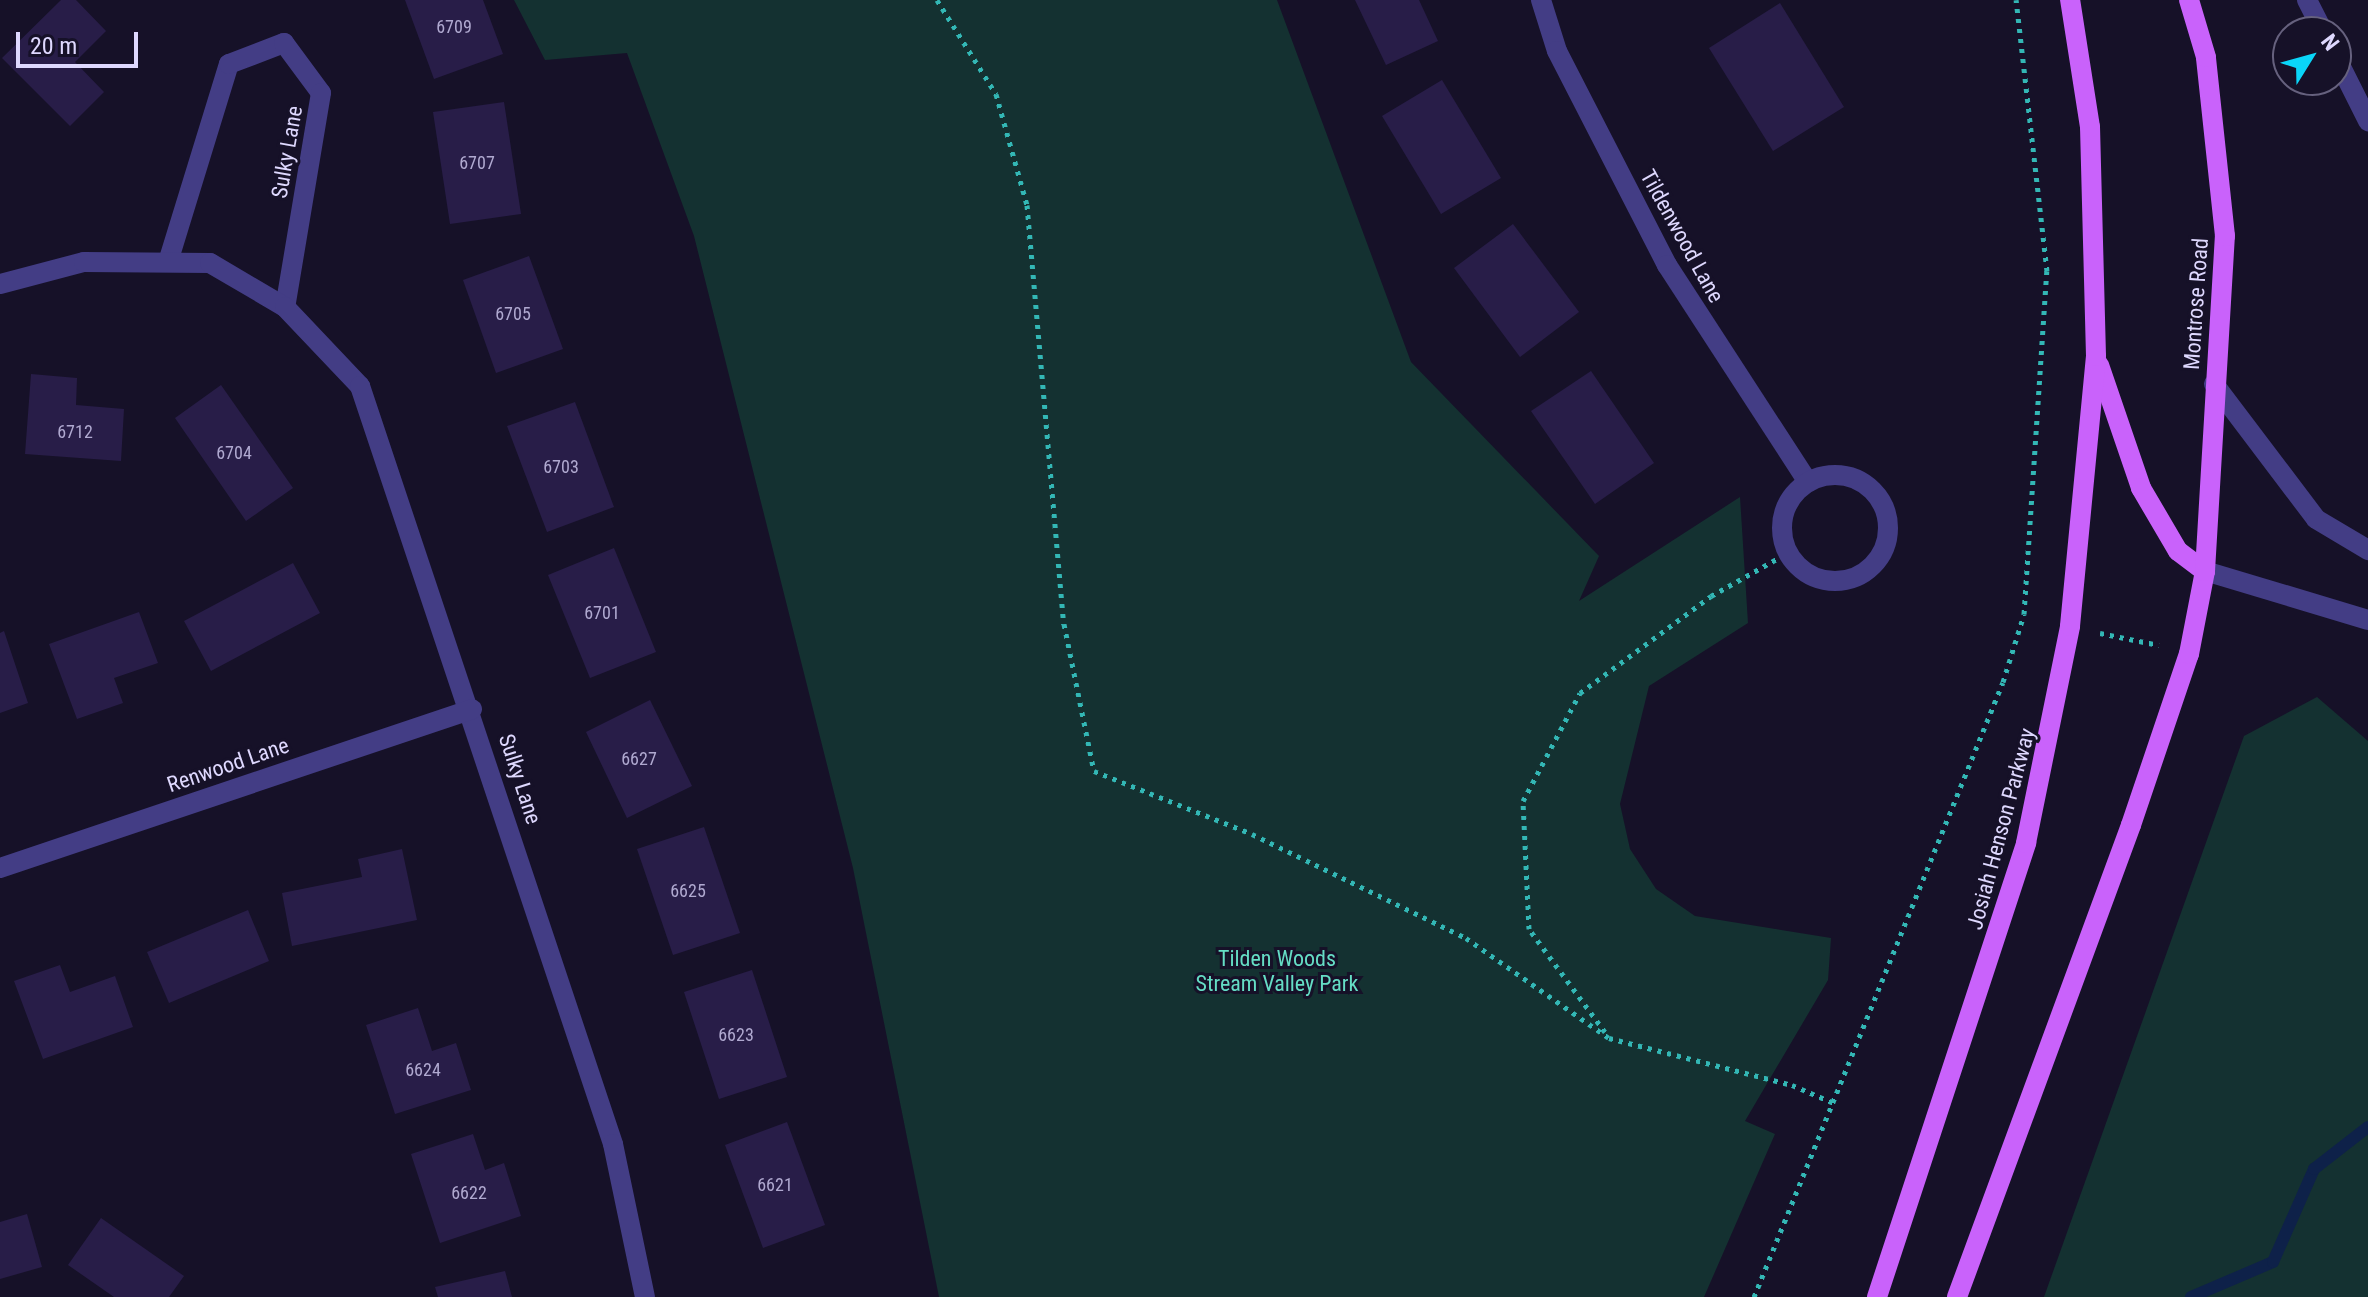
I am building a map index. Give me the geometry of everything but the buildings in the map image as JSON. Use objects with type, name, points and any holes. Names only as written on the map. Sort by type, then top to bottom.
[{"type":"main road","points":[[2070,0],[2090,127],[2096,356],[2141,488],[2178,551],[2205,571]]},
{"type":"main road","name":"Montrose Road","points":[[2189,0],[2206,57],[2225,236],[2214,384]]},
{"type":"main road","name":"Josiah Henson Parkway","points":[[1877,1297],[2001,929],[2042,777],[2080,556],[2096,356]]},
{"type":"main road","points":[[1957,1297],[2131,825],[2189,654],[2205,571],[2214,384]]},
{"type":"street","name":"Tildenwood Lane","points":[[1541,0],[1557,51],[1667,265],[1808,482]]},
{"type":"street","name":"Sulky Lane","points":[[168,262],[229,64],[284,43],[321,93],[285,307]]},
{"type":"street","points":[[2352,89],[2368,121]]},
{"type":"street","name":"Sulky Lane","points":[[0,284],[84,262],[210,263],[285,307],[360,386],[472,709],[613,1144],[645,1297]]},
{"type":"street","name":"Montrose Road","points":[[2214,384],[2316,519],[2368,550]]},
{"type":"street","points":[[1825,475],[1862,482],[1885,510],[1885,546],[1861,574],[1844,580],[1808,574],[1789,552],[1785,509],[1808,482],[1825,475]]},
{"type":"street","points":[[2205,571],[2368,620]]},
{"type":"street","name":"Renwood Lane","points":[[0,868],[472,709]]},
{"type":"path","points":[[937,0],[996,94],[1027,205],[1064,624],[1094,771],[1252,834],[1466,938],[1609,1038],[1792,1085],[1834,1103]]},
{"type":"path","points":[[1754,1297],[1834,1103],[2024,614],[2047,271],[2016,0]]},
{"type":"path","points":[[1609,1038],[1529,929],[1523,801],[1580,693],[1711,596],[1789,552]]},
{"type":"path","points":[[2095,632],[2159,645]]},
{"type":"green space","name":"Tilden Woods Stream Valley Park","points":[[514,0],[1277,0],[1411,362],[1599,556],[1579,601],[1740,497],[1748,623],[1649,686],[1620,804],[1630,849],[1656,889],[1695,916],[1831,938],[1828,980],[1745,1121],[1775,1134],[1704,1297],[939,1297],[853,868],[694,236],[627,53],[545,60]]},
{"type":"green space","points":[[2317,697],[2368,741],[2368,1297],[2044,1297],[2244,736]]},
{"type":"waterway","points":[[2191,1297],[2273,1262],[2314,1169],[2368,1127]]}]
